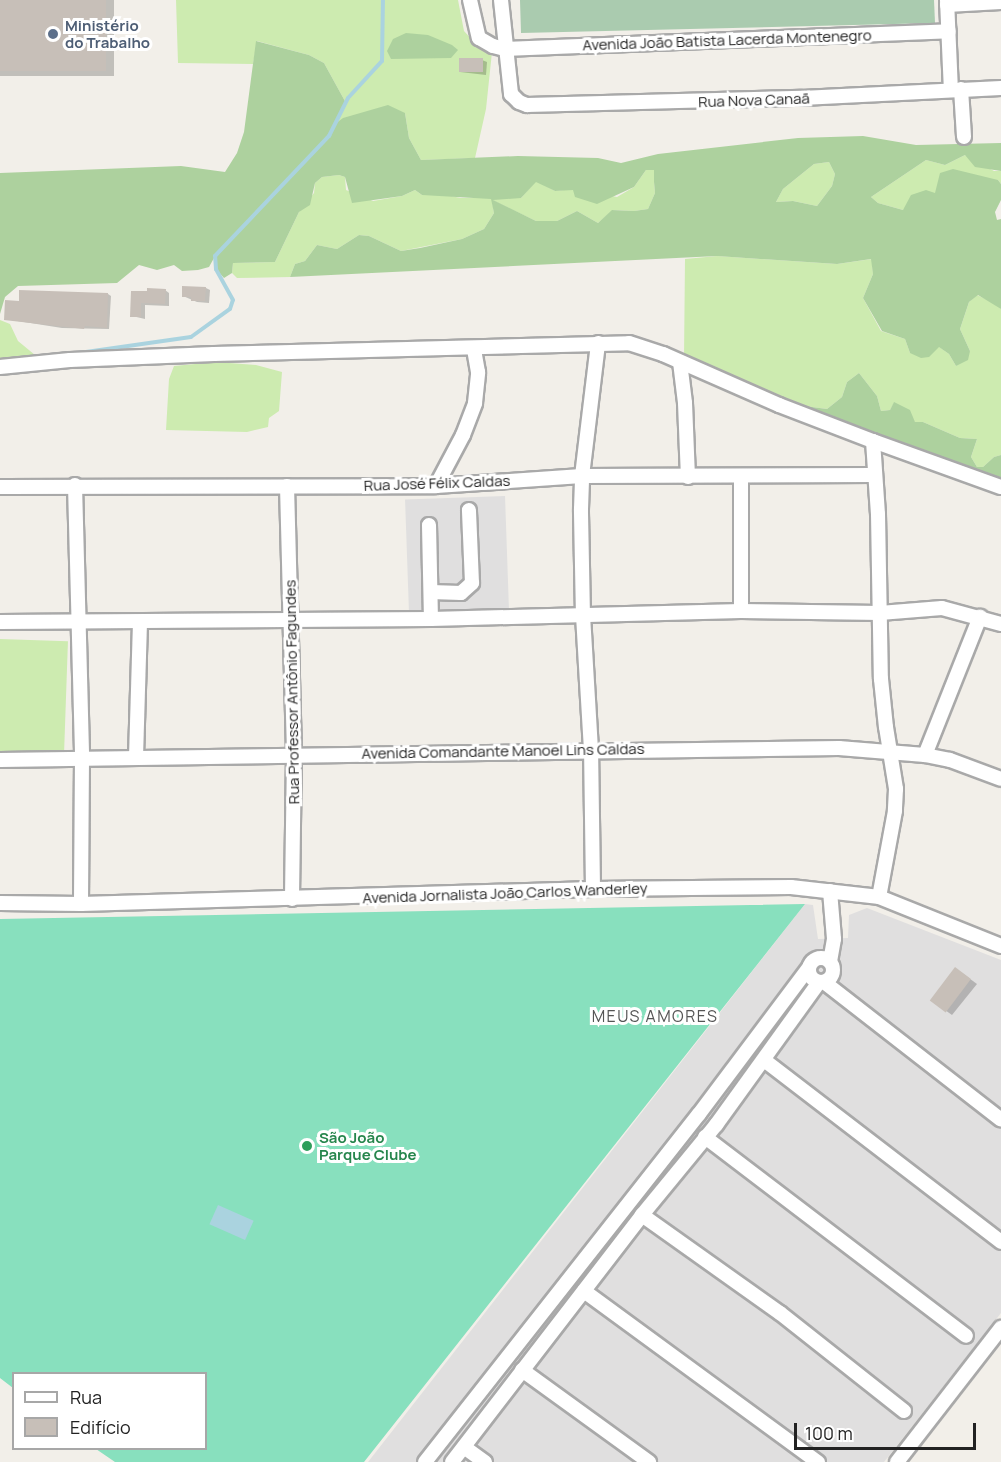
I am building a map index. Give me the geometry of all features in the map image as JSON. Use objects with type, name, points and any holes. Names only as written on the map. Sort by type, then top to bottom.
[{"type":"street","points":[[470,0],[479,38],[493,46],[505,49],[501,0]]},
{"type":"street","points":[[964,137],[956,90],[947,2],[1001,3]]},
{"type":"street","name":"Avenida João Batista Lacerda Montenegro","points":[[505,49],[949,31]]},
{"type":"street","name":"Rua Nova Canaã","points":[[505,49],[511,94],[519,102],[536,107],[802,98],[1001,88]]},
{"type":"street","points":[[593,889],[591,750],[583,617],[582,476],[598,343]]},
{"type":"street","points":[[0,367],[70,360],[214,354],[474,349],[629,343],[873,441],[1001,487]]},
{"type":"street","points":[[436,486],[463,435],[475,403],[478,372],[474,349]]},
{"type":"street","points":[[680,362],[685,403],[688,477]]},
{"type":"street","points":[[873,441],[882,689],[896,789],[895,812],[879,897]]},
{"type":"street","name":"Rua José Félix Caldas","points":[[0,487],[75,485],[436,486],[582,476],[874,475]]},
{"type":"street","points":[[741,476],[741,611]]},
{"type":"street","points":[[75,485],[82,758],[81,904]]},
{"type":"street","name":"Rua Professor Antônio Fagundes","points":[[287,486],[294,754],[292,899]]},
{"type":"street","points":[[431,592],[461,593],[472,583],[469,510]]},
{"type":"street","points":[[429,525],[431,619]]},
{"type":"street","points":[[0,622],[80,624],[583,617],[741,611],[880,613],[942,608],[1001,624]]},
{"type":"street","points":[[925,755],[980,617]]},
{"type":"street","points":[[136,757],[140,623]]},
{"type":"street","name":"Avenida Comandante Manoel Lins Caldas","points":[[0,760],[839,748],[890,750],[925,755],[950,760],[1001,779]]},
{"type":"street","name":"Avenida Jornalista João Carlos Wanderley","points":[[0,903],[81,904],[593,889],[791,887],[879,897],[1001,946]]},
{"type":"street","points":[[438,1446],[453,1461],[642,1215],[716,1125],[822,982],[833,971],[830,962],[834,939],[830,891]]},
{"type":"street","points":[[425,1462],[699,1114],[808,969],[817,958],[830,962]]},
{"type":"street","points":[[808,969],[811,978],[822,982],[1001,1120]]},
{"type":"street","points":[[764,1060],[1001,1242]]},
{"type":"street","points":[[699,1114],[716,1125]]},
{"type":"street","points":[[681,1136],[695,1150]]},
{"type":"street","points":[[705,1137],[966,1336]]},
{"type":"street","points":[[642,1215],[780,1313],[904,1411]]},
{"type":"street","points":[[576,1270],[584,1291]]},
{"type":"street","points":[[561,1288],[584,1291],[818,1462]]},
{"type":"street","points":[[903,1460],[1001,1328]]},
{"type":"street","points":[[522,1370],[649,1462]]},
{"type":"street","points":[[456,1422],[474,1434]]},
{"type":"street","points":[[464,1447],[485,1462]]},
{"type":"shaded area","points":[[505,496],[509,609],[409,612],[405,499]]},
{"type":"shaded area","points":[[805,904],[813,905],[818,939],[848,938],[849,915],[867,908],[1001,960],[1001,1313],[884,1462],[368,1462]]},
{"type":"green space","points":[[176,0],[458,0],[464,31],[476,44],[492,52],[486,109],[475,158],[421,160],[409,138],[405,113],[329,136],[346,103],[324,63],[309,55],[257,41],[253,64],[178,63]]},
{"type":"green space","points":[[520,0],[934,0],[935,23],[521,33]]},
{"type":"green space","points":[[406,33],[428,35],[458,50],[451,58],[391,59],[387,51],[393,39]]},
{"type":"green space","points":[[256,41],[309,55],[324,63],[346,103],[335,124],[343,118],[388,105],[405,113],[409,138],[421,160],[518,156],[598,158],[621,163],[658,154],[798,138],[863,136],[916,145],[1001,143],[1001,171],[975,167],[965,155],[945,165],[926,160],[871,197],[878,203],[903,210],[911,195],[926,190],[935,193],[940,173],[953,169],[998,180],[1001,184],[1001,200],[995,212],[997,220],[1001,219],[1001,309],[978,295],[969,302],[960,329],[970,351],[968,360],[956,366],[949,354],[939,347],[929,357],[921,358],[910,353],[905,339],[882,331],[863,298],[873,274],[871,259],[837,264],[717,256],[290,277],[295,264],[305,261],[317,245],[337,249],[359,235],[369,236],[401,251],[420,248],[462,239],[484,229],[494,213],[491,199],[422,195],[415,190],[402,196],[352,203],[345,177],[339,175],[322,177],[315,183],[310,205],[299,212],[275,262],[233,263],[232,273],[224,278],[216,269],[214,258],[209,267],[198,270],[182,271],[174,265],[157,270],[139,265],[117,283],[18,286],[5,297],[0,314],[0,173],[181,166],[225,172],[237,153],[244,132]],"holes":[[[829,162],[835,174],[832,186],[817,206],[793,201],[776,202],[783,189],[814,164]],[[646,170],[654,170],[655,193],[648,209],[612,210],[598,223],[577,211],[557,221],[536,221],[493,200],[521,198],[536,182],[555,191],[573,190],[575,197],[597,204],[634,187]]]},
{"type":"green space","points":[[965,155],[994,171],[1001,171],[1001,184],[998,180],[935,193],[903,210],[878,203],[871,197],[926,160],[945,165]]},
{"type":"green space","points":[[829,162],[835,174],[832,186],[817,206],[793,201],[776,202],[783,189],[814,164]]},
{"type":"green space","points":[[646,170],[654,170],[655,193],[648,209],[613,210],[598,223],[577,211],[557,221],[536,221],[492,200],[494,213],[484,229],[462,239],[401,251],[369,236],[359,235],[337,249],[317,245],[305,261],[295,264],[290,277],[237,278],[232,273],[233,263],[275,262],[299,212],[314,193],[315,183],[322,177],[339,175],[345,177],[346,190],[373,201],[402,196],[415,190],[422,195],[443,194],[460,198],[521,198],[536,181],[555,191],[573,189],[617,197],[634,187]]},
{"type":"green space","points":[[717,256],[837,264],[872,259],[873,274],[863,298],[881,331],[905,339],[910,353],[938,346],[949,354],[956,366],[970,351],[960,329],[969,302],[977,295],[996,304],[1001,309],[1001,455],[994,457],[983,467],[977,467],[971,457],[977,439],[960,438],[923,422],[915,422],[894,403],[890,410],[881,411],[877,396],[859,373],[847,382],[842,397],[827,409],[797,405],[736,382],[684,357],[685,259]]},
{"type":"green space","points":[[0,320],[10,324],[18,341],[35,355],[0,360]]},
{"type":"green space","points":[[216,362],[256,365],[282,372],[279,411],[269,418],[268,427],[247,432],[166,430],[169,379],[174,366]]},
{"type":"green space","points":[[859,373],[877,396],[881,411],[890,410],[894,402],[910,410],[915,422],[923,422],[960,438],[977,439],[971,457],[977,467],[983,467],[994,457],[1001,455],[1001,482],[797,405],[827,409],[842,397],[847,382]]},
{"type":"green space","points":[[0,639],[68,641],[64,756],[0,754]]},
{"type":"green space","name":"São João Parque Clube","points":[[805,904],[364,1462],[115,1462],[97,1450],[207,1450],[207,1372],[12,1372],[12,1387],[0,1378],[0,919]]},
{"type":"water","points":[[218,1205],[254,1221],[245,1240],[209,1224]]},
{"type":"building","name":"Ministério do Trabalho","points":[[0,0],[106,0],[106,71],[0,71]]},
{"type":"building","points":[[459,58],[483,58],[483,72],[459,72]]},
{"type":"building","points":[[182,286],[206,287],[205,301],[191,301],[191,297],[182,297]]},
{"type":"building","points":[[147,288],[166,289],[165,304],[141,303],[141,317],[130,317],[131,291],[147,291]]},
{"type":"building","points":[[19,290],[108,293],[107,328],[85,326],[84,329],[4,320],[5,300],[19,301]]},
{"type":"building","points":[[955,967],[971,979],[946,1013],[930,1001]]},
{"type":"waterway","points":[[79,353],[191,337],[230,309],[233,300],[216,269],[215,256],[329,136],[348,98],[382,61],[383,0]]},
{"type":"place","name":"Ministério do Trabalho","points":[[53,34]]},
{"type":"place","name":"São João Parque Clube","points":[[307,1146]]},
{"type":"district","name":"MEUS AMORES","points":[[655,1016]]}]
